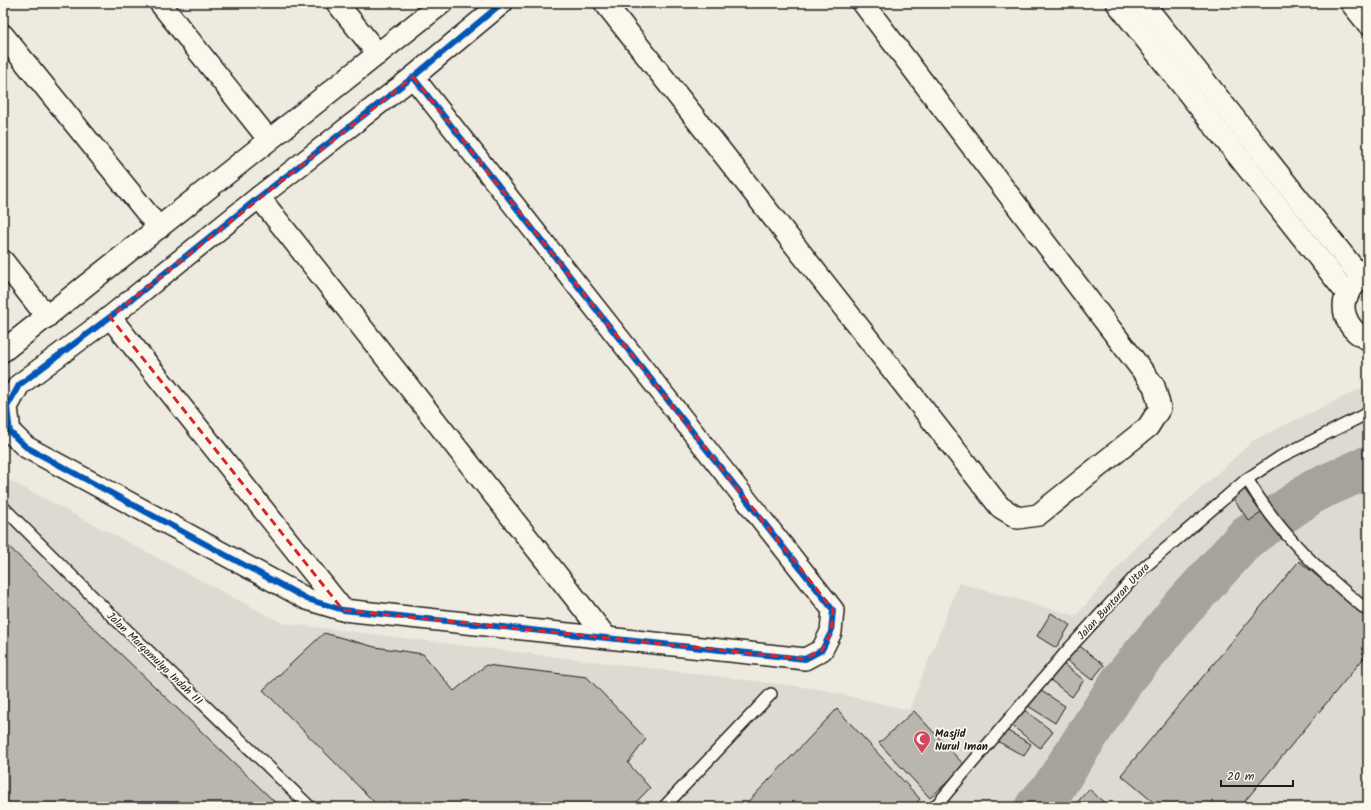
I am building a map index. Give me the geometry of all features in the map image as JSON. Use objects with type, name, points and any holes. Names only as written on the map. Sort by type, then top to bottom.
[{"type":"street","points":[[160,3],[269,140]]},
{"type":"street","points":[[338,3],[378,54]]},
{"type":"street","points":[[3,351],[442,3]]},
{"type":"street","points":[[413,77],[833,610],[831,632],[822,650],[805,659],[343,610],[307,599],[26,447],[10,432],[7,407],[19,385],[110,317],[259,197],[413,77],[502,3]]},
{"type":"street","points":[[604,3],[1000,507],[1018,518],[1038,515],[1148,427],[1160,408],[1154,386],[863,3]]},
{"type":"street","points":[[1117,3],[1348,295]]},
{"type":"street","points":[[1143,3],[1365,279],[1351,289],[1344,312],[1348,324],[1356,334],[1368,339]]},
{"type":"street","points":[[1351,3],[1368,24]]},
{"type":"street","points":[[3,35],[159,228]]},
{"type":"street","points":[[259,197],[606,637]]},
{"type":"street","points":[[3,261],[47,317]]},
{"type":"street","points":[[110,317],[343,610]]},
{"type":"lane","name":"Jalan Buntaran Utara","points":[[935,807],[1066,652],[1140,571],[1247,479],[1280,457],[1368,413]]},
{"type":"lane","points":[[1247,479],[1262,505],[1299,550],[1324,575],[1368,611]]},
{"type":"lane","name":"Jalan Margomulyo Indah III","points":[[3,507],[114,618],[310,807]]},
{"type":"lane","points":[[664,807],[770,694]]},
{"type":"highlighted area","points":[[413,77],[833,610],[831,632],[822,650],[805,659],[343,610],[110,317]]},
{"type":"shaded area","points":[[1368,385],[1368,807],[3,807],[3,477],[282,623],[819,689],[909,710],[959,583],[1076,616],[1131,552],[1254,440]]},
{"type":"building","points":[[1243,487],[1261,513],[1249,521],[1231,496]]},
{"type":"building","points":[[3,541],[280,807],[3,807]]},
{"type":"building","points":[[1299,561],[1368,618],[1368,653],[1240,807],[1159,807],[1121,775]]},
{"type":"building","points":[[1051,613],[1070,625],[1056,648],[1037,636]]},
{"type":"building","points":[[324,633],[375,647],[423,654],[454,691],[486,665],[587,677],[646,739],[628,763],[650,788],[631,807],[379,807],[263,690]]},
{"type":"building","points":[[1077,644],[1104,665],[1092,680],[1065,659]]},
{"type":"building","points":[[1062,663],[1084,680],[1072,697],[1049,679]]},
{"type":"building","points":[[1038,689],[1065,706],[1055,723],[1028,706]]},
{"type":"building","points":[[1022,708],[1053,732],[1040,748],[1010,724]]},
{"type":"building","points":[[837,709],[920,799],[913,807],[743,807]]},
{"type":"building","name":"Masjid Nurul Iman","points":[[914,711],[965,766],[930,798],[879,743]]},
{"type":"building","points":[[1004,729],[1031,744],[1024,756],[997,741]]},
{"type":"building","points":[[1089,789],[1109,807],[1073,807]]},
{"type":"waterway","points":[[1036,807],[1053,788],[1122,681],[1184,606],[1246,538],[1314,491],[1368,467]]},
{"type":"cycle path","points":[[413,77],[833,610],[831,632],[822,650],[805,659],[343,610],[307,599],[26,447],[10,432],[7,407],[19,385],[110,317],[259,197],[413,77],[502,3]]},
{"type":"place","name":"Masjid Nurul Iman","points":[[922,754]]}]
